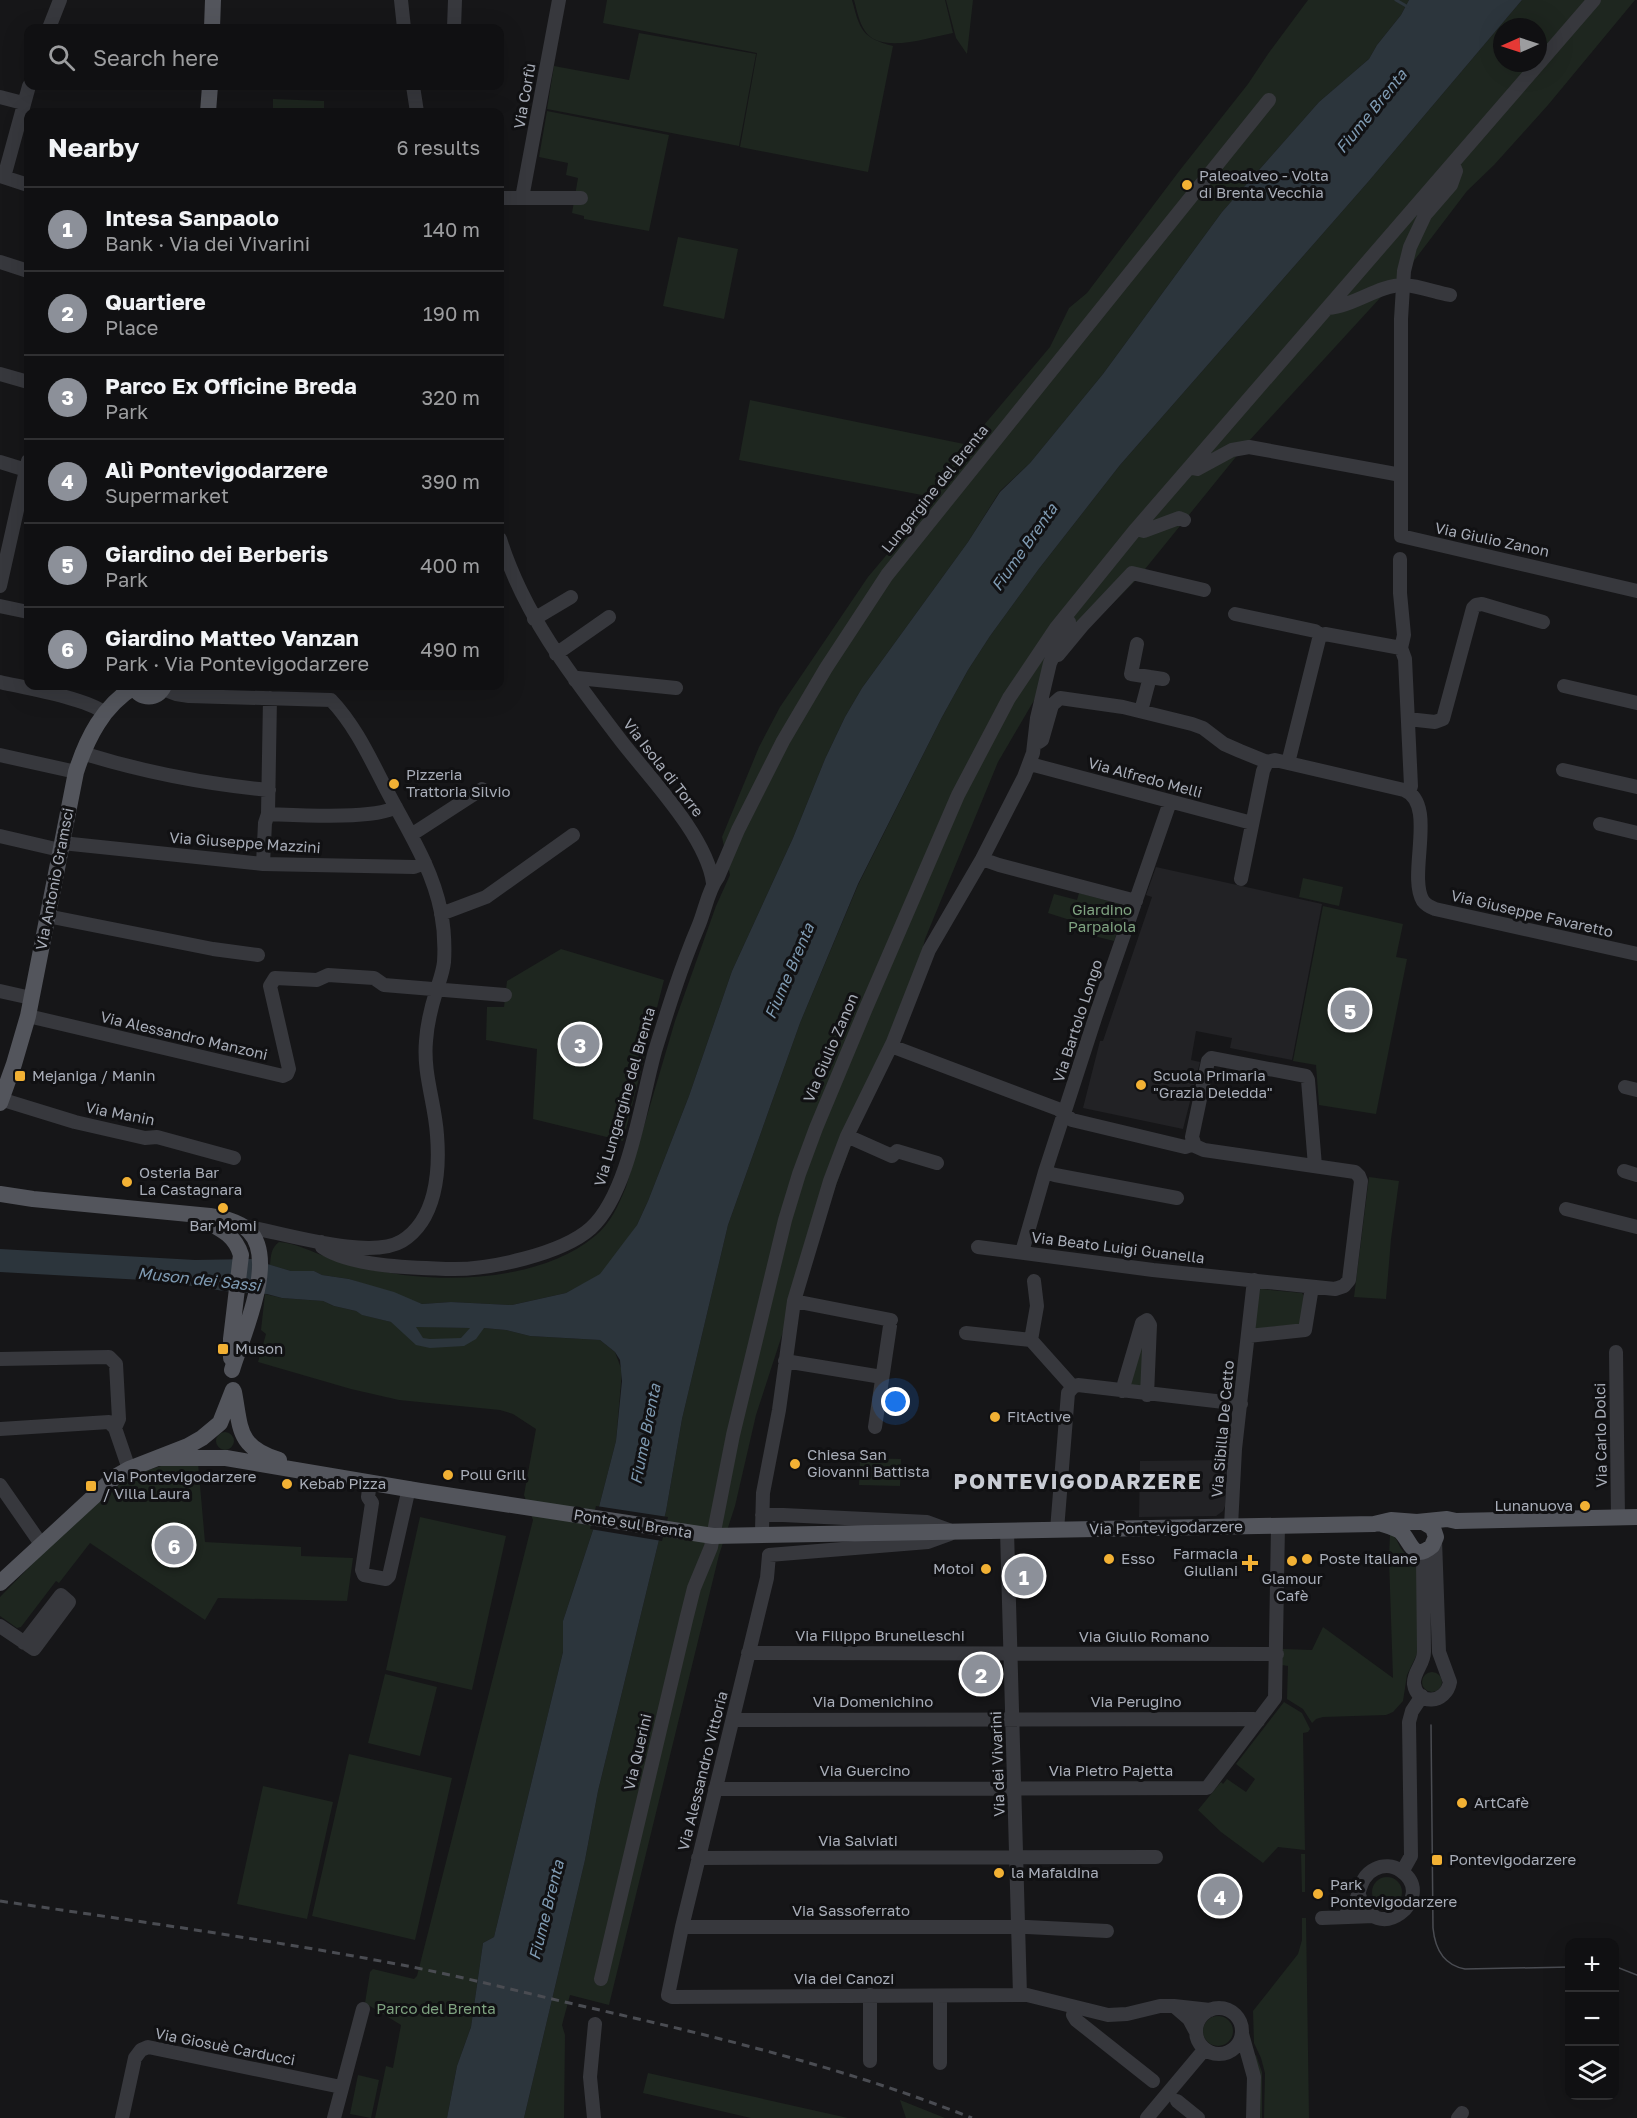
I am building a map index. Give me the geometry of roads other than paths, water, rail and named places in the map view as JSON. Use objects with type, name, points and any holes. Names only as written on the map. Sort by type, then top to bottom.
[{"type":"main road","points":[[212,24],[213,0]]},
{"type":"main road","points":[[208,108],[210,90]]},
{"type":"main road","name":"Via Antonio Gramsci","points":[[2,1096],[28,1016],[76,772],[82,753],[105,713],[128,690]]},
{"type":"main road","name":"Via Antonio Gramsci","points":[[135,690],[145,697],[155,695],[161,690]]},
{"type":"main road","points":[[0,1194],[222,1218],[243,1226],[252,1234],[259,1251],[255,1302],[232,1370]]},
{"type":"main road","points":[[198,1216],[230,1235],[237,1244],[240,1255],[231,1339],[233,1390],[243,1443],[238,1454],[223,1458],[211,1451],[208,1436],[215,1427],[233,1390]]},
{"type":"main road","points":[[239,1350],[238,1373],[242,1410],[256,1437],[286,1464]]},
{"type":"main road","points":[[0,1583],[100,1490],[129,1469],[188,1446],[215,1427],[231,1422],[260,1452],[286,1464],[409,1488]]},
{"type":"main road","points":[[158,1458],[223,1458],[278,1468],[286,1464]]},
{"type":"main road","name":"Ponte sul Brenta","points":[[409,1488],[707,1535]]},
{"type":"main road","name":"Via Pontevigodarzere","points":[[707,1535],[1379,1524],[1391,1520],[1420,1522],[1447,1519],[1456,1521],[1637,1518]]},
{"type":"main road","points":[[1436,1538],[1433,1528],[1420,1522],[1409,1527],[1411,1545],[1426,1551],[1432,1546],[1441,1529],[1456,1521]]},
{"type":"main road","name":"Via Pontevigodarzere","points":[[1379,1524],[1397,1530],[1411,1545]]},
{"type":"street","points":[[51,24],[60,0]]},
{"type":"street","points":[[401,0],[404,24]]},
{"type":"street","points":[[454,24],[455,0]]},
{"type":"street","name":"Via Corfù","points":[[522,198],[559,0]]},
{"type":"street","name":"Via Giulio Zanon","points":[[707,1535],[768,1288],[799,1174],[866,1008],[958,795],[1010,698],[1071,609],[1136,530],[1594,0]]},
{"type":"street","points":[[24,183],[2,176],[28,90]]},
{"type":"street","points":[[414,90],[416,108]]},
{"type":"street","points":[[0,97],[23,103]]},
{"type":"street","name":"Lungargine del Brenta","points":[[693,938],[708,902],[712,883],[718,877],[738,830],[783,741],[826,668],[887,575],[1269,100]]},
{"type":"street","name":"Via Giulio Zanon","points":[[1453,164],[1456,171],[1451,185],[1425,215],[1410,247],[1402,285],[1401,536],[1637,591]]},
{"type":"street","points":[[504,198],[581,198]]},
{"type":"street","points":[[0,262],[24,270]]},
{"type":"street","points":[[1328,308],[1338,307],[1402,285],[1450,295]]},
{"type":"street","points":[[0,374],[24,381]]},
{"type":"street","name":"Via Giulio Zanon","points":[[1191,467],[1197,468],[1232,450],[1253,447],[1401,475]]},
{"type":"street","points":[[0,462],[24,466]]},
{"type":"street","points":[[0,586],[24,479]]},
{"type":"street","points":[[1136,530],[1144,531],[1179,518],[1184,520]]},
{"type":"street","name":"Via Isola di Torre","points":[[504,550],[518,589],[534,620],[575,680],[689,827],[706,860],[712,883]]},
{"type":"street","points":[[1035,741],[1042,740],[1052,705],[1060,698],[1141,711],[1203,728],[1224,744],[1267,762],[1275,760],[1409,792],[1411,786],[1405,659],[1401,648],[1404,635],[1400,559]]},
{"type":"street","name":"Via Giulio Zanon","points":[[1050,663],[1132,573],[1204,590]]},
{"type":"street","points":[[534,620],[571,597]]},
{"type":"street","points":[[1408,719],[1435,722],[1443,719],[1473,608],[1476,605],[1482,604],[1543,622]]},
{"type":"street","points":[[0,606],[24,611]]},
{"type":"street","name":"Via Giulio Zanon","points":[[764,1542],[763,1493],[779,1410],[794,1301],[816,1225],[847,1136],[891,1046],[929,950],[981,859],[1030,764],[1038,710],[1050,663],[1072,615],[1071,609]]},
{"type":"street","points":[[1235,614],[1315,631],[1320,635],[1401,648]]},
{"type":"street","points":[[556,654],[609,617]]},
{"type":"street","points":[[1288,763],[1320,635]]},
{"type":"street","points":[[1137,644],[1131,674],[1156,678],[1141,711]]},
{"type":"street","points":[[575,680],[578,678],[676,688]]},
{"type":"street","points":[[0,682],[24,688]]},
{"type":"street","points":[[1564,686],[1637,703]]},
{"type":"street","points":[[32,690],[99,708],[105,713]]},
{"type":"street","points":[[172,690],[189,696],[331,700],[364,746],[411,835],[425,863],[441,914],[444,964],[429,1018],[426,1060],[437,1134],[438,1161],[432,1200],[426,1216],[415,1232],[400,1242],[384,1248],[341,1246],[243,1226]]},
{"type":"street","points":[[263,864],[265,823],[268,814],[270,698]]},
{"type":"street","points":[[82,753],[109,762],[197,782],[268,790]]},
{"type":"street","points":[[0,755],[76,772]]},
{"type":"street","points":[[1241,879],[1263,771],[1267,762]]},
{"type":"street","name":"Via Alfredo Melli","points":[[1030,764],[1252,823]]},
{"type":"street","points":[[1563,770],[1637,787]]},
{"type":"street","points":[[411,835],[483,789]]},
{"type":"street","name":"Via Giuseppe Favaretto","points":[[1409,792],[1415,798],[1419,812],[1419,885],[1422,899],[1426,904],[1435,909],[1637,954]]},
{"type":"street","name":"Via Bartolo Longo","points":[[1023,1252],[1045,1172],[1096,1015],[1170,802]]},
{"type":"street","points":[[268,814],[358,816],[396,807]]},
{"type":"street","points":[[1600,824],[1637,833]]},
{"type":"street","points":[[441,914],[486,897],[573,835]]},
{"type":"street","name":"Via Giuseppe Mazzini","points":[[0,836],[61,846],[263,864],[414,867],[425,863]]},
{"type":"street","points":[[981,859],[1136,901]]},
{"type":"street","points":[[47,916],[213,949],[258,955]]},
{"type":"street","name":"Via Lungargine del Brenta","points":[[321,1242],[322,1247],[326,1250],[348,1258],[403,1268],[466,1270],[525,1258],[566,1244],[591,1228],[611,1201],[625,1169],[655,1052],[678,977],[693,938]]},
{"type":"street","name":"Via Alessandro Manzoni","points":[[28,1016],[283,1076],[289,1069],[270,987],[275,978],[317,980],[328,975],[374,978],[384,985],[505,995]]},
{"type":"street","points":[[0,991],[31,998]]},
{"type":"street","points":[[891,1046],[1036,1100],[1058,1109],[1072,1120],[1185,1147],[1194,1144]]},
{"type":"street","points":[[1254,1280],[1312,1287],[1340,1288],[1344,1286],[1349,1280],[1361,1181],[1355,1172],[1204,1150],[1194,1144],[1192,1137],[1208,1061],[1211,1058],[1306,1076],[1315,1166]]},
{"type":"street","name":"Via Manin","points":[[2,1096],[75,1122],[145,1138],[157,1137],[234,1158]]},
{"type":"street","points":[[847,1136],[892,1156],[897,1151],[937,1163]]},
{"type":"street","points":[[1045,1172],[1178,1198]]},
{"type":"street","points":[[1566,1209],[1637,1227]]},
{"type":"street","points":[[259,1251],[259,1240],[269,1231]]},
{"type":"street","name":"Via Beato Luigi Guanella","points":[[978,1247],[1153,1270],[1254,1280]]},
{"type":"street","name":"Via Sibilla De Cetto","points":[[1231,1526],[1235,1449],[1254,1280]]},
{"type":"street","points":[[1031,1340],[1037,1306],[1034,1281]]},
{"type":"street","points":[[1248,1336],[1305,1330],[1312,1287]]},
{"type":"street","points":[[794,1301],[891,1323],[875,1427]]},
{"type":"street","points":[[1122,1391],[1142,1323],[1147,1320],[1150,1325],[1147,1395]]},
{"type":"street","points":[[966,1333],[1031,1340],[1073,1387]]},
{"type":"street","name":"Via Carlo Dolci","points":[[1616,1352],[1618,1518]]},
{"type":"street","points":[[0,1359],[109,1357],[116,1365],[119,1419],[115,1428]]},
{"type":"street","points":[[785,1361],[882,1377]]},
{"type":"street","points":[[1057,1530],[1068,1393],[1073,1387],[1078,1385],[1147,1395],[1241,1404]]},
{"type":"street","points":[[0,1429],[109,1422],[115,1428],[129,1469]]},
{"type":"street","points":[[370,1482],[368,1497],[372,1503],[362,1570],[364,1575],[386,1579],[389,1576],[409,1488]]},
{"type":"street","points":[[0,1485],[41,1544]]},
{"type":"street","points":[[763,1493],[768,1504],[783,1515]]},
{"type":"street","name":"Via Pontevigodarzere","points":[[762,1515],[927,1522],[954,1532]]},
{"type":"street","points":[[1258,1721],[1275,1698],[1278,1526]]},
{"type":"street","name":"Via dei Vivarini","points":[[1007,1531],[1020,1927],[1020,1995]]},
{"type":"street","name":"Via Pontevigodarzere","points":[[764,1542],[928,1542],[954,1532]]},
{"type":"street","name":"Via Querini","points":[[601,1979],[691,1599],[711,1547],[707,1535]]},
{"type":"street","points":[[1411,1545],[1421,1555],[1423,1563],[1424,1652],[1423,1661],[1414,1676],[1414,1684],[1416,1691],[1432,1700],[1446,1694],[1450,1686],[1450,1678],[1439,1652],[1436,1538]]},
{"type":"street","name":"Via Alessandro Vittoria","points":[[668,1995],[698,1858],[767,1578],[764,1542]]},
{"type":"street","points":[[0,1626],[24,1642]]},
{"type":"street","name":"Via Giulio Romano","points":[[1011,1652],[1277,1654]]},
{"type":"street","name":"Via Filippo Brunelleschi","points":[[748,1653],[1011,1652]]},
{"type":"street","points":[[1418,1670],[1429,1664],[1437,1664],[1444,1668]]},
{"type":"street","points":[[1402,1872],[1411,1856],[1409,1722],[1412,1710],[1422,1696]]},
{"type":"street","name":"Via Domenichino","points":[[733,1717],[738,1720],[1013,1718]]},
{"type":"street","name":"Via Perugino","points":[[1013,1718],[1254,1719],[1258,1721]]},
{"type":"street","name":"Via Pietro Pajetta","points":[[1015,1787],[1207,1788],[1258,1721]]},
{"type":"street","name":"Via Guercino","points":[[715,1789],[1015,1787]]},
{"type":"street","name":"Via Salviati","points":[[698,1858],[1155,1857]]},
{"type":"street","points":[[1322,1918],[1374,1916],[1391,1919],[1399,1916],[1410,1903],[1412,1886],[1402,1872],[1386,1866],[1369,1872],[1360,1886],[1359,1895],[1350,1913],[1343,1917]]},
{"type":"street","points":[[1359,1895],[1367,1911],[1374,1916]]},
{"type":"street","name":"Via Sassoferrato","points":[[682,1927],[1020,1927],[1107,1930]]},
{"type":"street","name":"Via dei Canozi","points":[[668,1995],[672,1997],[1020,1995],[1051,2000],[1095,2014],[1119,2015],[1160,2006],[1210,2010]]},
{"type":"street","points":[[870,1995],[870,2061]]},
{"type":"street","points":[[940,1996],[940,2063]]},
{"type":"street","points":[[1174,2006],[1189,2019],[1204,2050],[1218,2055],[1225,2054],[1237,2046],[1242,2034]]},
{"type":"street","points":[[1075,2008],[1073,2015],[1076,2020],[1154,2081]]},
{"type":"street","points":[[1196,2032],[1199,2019],[1210,2010],[1221,2008],[1238,2018],[1254,2082],[1253,2118]]},
{"type":"street","points":[[334,2118],[363,2009]]},
{"type":"street","points":[[594,2118],[590,2077],[595,2024]]},
{"type":"street","name":"Via Giosuè Carducci","points":[[122,2118],[136,2055],[148,2047],[341,2087]]},
{"type":"street","points":[[1147,2118],[1204,2050]]},
{"type":"street","points":[[1225,2054],[1251,2067]]},
{"type":"street","points":[[1177,2101],[1198,2118]]},
{"type":"water","points":[[1409,0],[1522,0],[1507,18],[1493,18],[1493,34],[1368,182],[1120,465],[990,636],[942,717],[858,884],[800,1023],[728,1225],[682,1419],[666,1511],[598,1791],[585,1860],[524,2118],[447,2118],[457,2066],[471,2027],[483,1943],[494,1937],[563,1652],[563,1621],[593,1530],[616,1441],[622,1381],[620,1360],[615,1352],[600,1340],[530,1336],[484,1328],[476,1339],[464,1346],[430,1348],[416,1345],[391,1322],[362,1315],[323,1301],[224,1291],[161,1281],[0,1272],[0,1249],[195,1260],[251,1259],[291,1271],[314,1271],[322,1275],[349,1279],[394,1292],[422,1304],[451,1302],[512,1305],[566,1293],[600,1274],[637,1225],[648,1201],[689,1096],[732,971],[793,838],[825,759],[862,688],[968,542],[1000,492],[1030,463],[1103,374],[1222,212],[1319,102],[1369,59],[1401,15]],"holes":[[[416,1327],[470,1328],[461,1338],[423,1338]]]},
{"type":"waterway","points":[[1396,0],[1408,7]]},
{"type":"tram line","points":[[1431,1725],[1433,1928],[1438,1949],[1451,1964],[1465,1969],[1565,1967]]},
{"type":"tram line","points":[[1619,1968],[1637,1975]]},
{"type":"railway","points":[[0,1901],[290,1945],[460,1977],[779,2054],[828,2068],[972,2118]]},
{"type":"place","name":"Paleoalveo - Volta di Brenta Vecchia","points":[[1187,185]]},
{"type":"place","name":"Pizzeria Trattoria Silvio","points":[[394,784]]},
{"type":"place","name":"Giardino dei Berberis","points":[[1350,1010]]},
{"type":"place","name":"Parco Ex Officine Breda","points":[[580,1044]]},
{"type":"place","name":"Mejaniga / Manin","points":[[20,1076]]},
{"type":"place","name":"Scuola Primaria \"Grazia Deledda\"","points":[[1141,1085]]},
{"type":"place","name":"Osteria Bar La Castagnara","points":[[127,1182]]},
{"type":"place","name":"Bar Momi","points":[[223,1208]]},
{"type":"place","name":"Muson","points":[[223,1349]]},
{"type":"place","name":"FitActive","points":[[995,1417]]},
{"type":"place","name":"Chiesa San Giovanni Battista","points":[[795,1464]]},
{"type":"place","name":"Polli Grill","points":[[448,1475]]},
{"type":"place","name":"Kebab Pizza","points":[[287,1484]]},
{"type":"place","name":"Via Pontevigodarzere / Villa Laura","points":[[91,1486]]},
{"type":"place","name":"Lunanuova","points":[[1585,1506]]},
{"type":"place","name":"Giardino Matteo Vanzan","points":[[174,1545]]},
{"type":"place","name":"Esso","points":[[1109,1559]]},
{"type":"place","name":"Poste italiane","points":[[1307,1559]]},
{"type":"place","name":"Glamour Cafè","points":[[1292,1561]]},
{"type":"place","name":"Farmacia Giuliani","points":[[1250,1563]]},
{"type":"place","name":"Motoi","points":[[986,1569]]},
{"type":"place","name":"Intesa Sanpaolo","points":[[1024,1576]]},
{"type":"place","name":"Quartiere","points":[[981,1674]]},
{"type":"place","name":"ArtCafè","points":[[1462,1803]]},
{"type":"place","name":"Pontevigodarzere","points":[[1437,1860]]},
{"type":"place","name":"la Mafaldina","points":[[999,1873]]},
{"type":"place","name":"Park Pontevigodarzere","points":[[1318,1894]]},
{"type":"place","name":"Alì Pontevigodarzere","points":[[1220,1896]]},
{"type":"district","name":"PONTEVIGODARZERE","points":[[1078,1482]]},
{"type":"water label","name":"Fiume Brenta","points":[[1371,111]]},
{"type":"water label","name":"Fiume Brenta","points":[[1024,547]]},
{"type":"water label","name":"Fiume Brenta","points":[[789,971]]},
{"type":"water label","name":"Muson dei Sassi","points":[[199,1279]]},
{"type":"water label","name":"Fiume Brenta","points":[[645,1434]]},
{"type":"water label","name":"Fiume Brenta","points":[[546,1910]]},
{"type":"park label","name":"Giardino Parpaiola","points":[[1102,918]]},
{"type":"park label","name":"Parco del Brenta","points":[[436,2009]]}]
